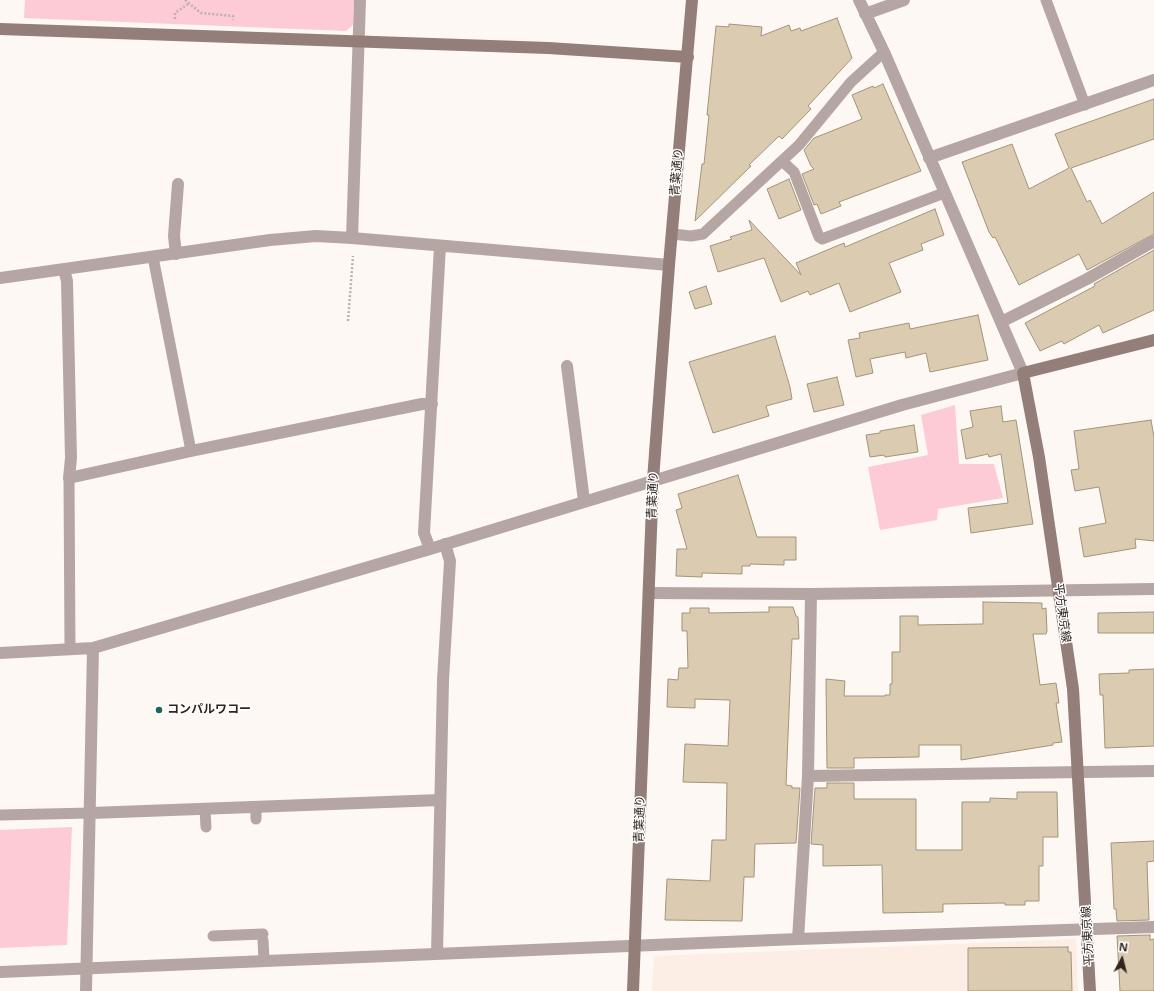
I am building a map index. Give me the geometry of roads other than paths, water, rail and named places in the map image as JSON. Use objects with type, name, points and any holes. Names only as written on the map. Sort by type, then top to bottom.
[{"type":"street","points":[[352,238],[360,0]]},
{"type":"street","name":"青葉通り","points":[[633,991],[653,480],[669,265],[692,0]]},
{"type":"street","points":[[859,0],[884,52],[944,194],[1023,373]]},
{"type":"street","points":[[865,14],[904,0]]},
{"type":"street","points":[[0,29],[548,48],[688,57]]},
{"type":"street","points":[[929,158],[1154,80]]},
{"type":"street","points":[[176,254],[174,236],[178,184]]},
{"type":"street","points":[[0,278],[270,240],[316,236],[669,265]]},
{"type":"street","points":[[1001,322],[1087,279],[1154,241]]},
{"type":"street","points":[[430,549],[424,533],[440,246]]},
{"type":"street","points":[[64,269],[67,281],[71,458],[69,478],[191,450],[422,404],[432,404]]},
{"type":"street","points":[[0,653],[93,648],[430,549],[902,405],[1154,340]]},
{"type":"street","points":[[567,366],[584,501]]},
{"type":"street","name":"平方東京線","points":[[1023,373],[1039,457],[1073,689],[1088,929],[1090,991]]},
{"type":"street","points":[[437,954],[443,680],[450,561],[445,544]]},
{"type":"street","points":[[649,593],[810,594],[1154,589]]},
{"type":"street","points":[[798,939],[808,776],[810,594]]},
{"type":"street","points":[[86,991],[91,813],[93,648]]},
{"type":"street","points":[[808,776],[1154,771]]},
{"type":"street","points":[[91,813],[204,810],[256,814],[440,800]]},
{"type":"street","points":[[0,972],[798,939],[1154,927]]},
{"type":"lane","points":[[1046,0],[1085,105]]},
{"type":"lane","points":[[672,234],[691,236],[703,234],[799,145],[851,82],[884,52]]},
{"type":"lane","points":[[782,162],[794,172],[819,237],[822,240],[944,194]]},
{"type":"lane","points":[[153,257],[191,450]]},
{"type":"lane","points":[[69,478],[70,649]]},
{"type":"lane","points":[[204,810],[206,827]]},
{"type":"lane","points":[[0,815],[91,813]]},
{"type":"lane","points":[[213,936],[263,937],[264,960]]},
{"type":"place","name":"コンパルワコー","points":[[159,710]]}]
